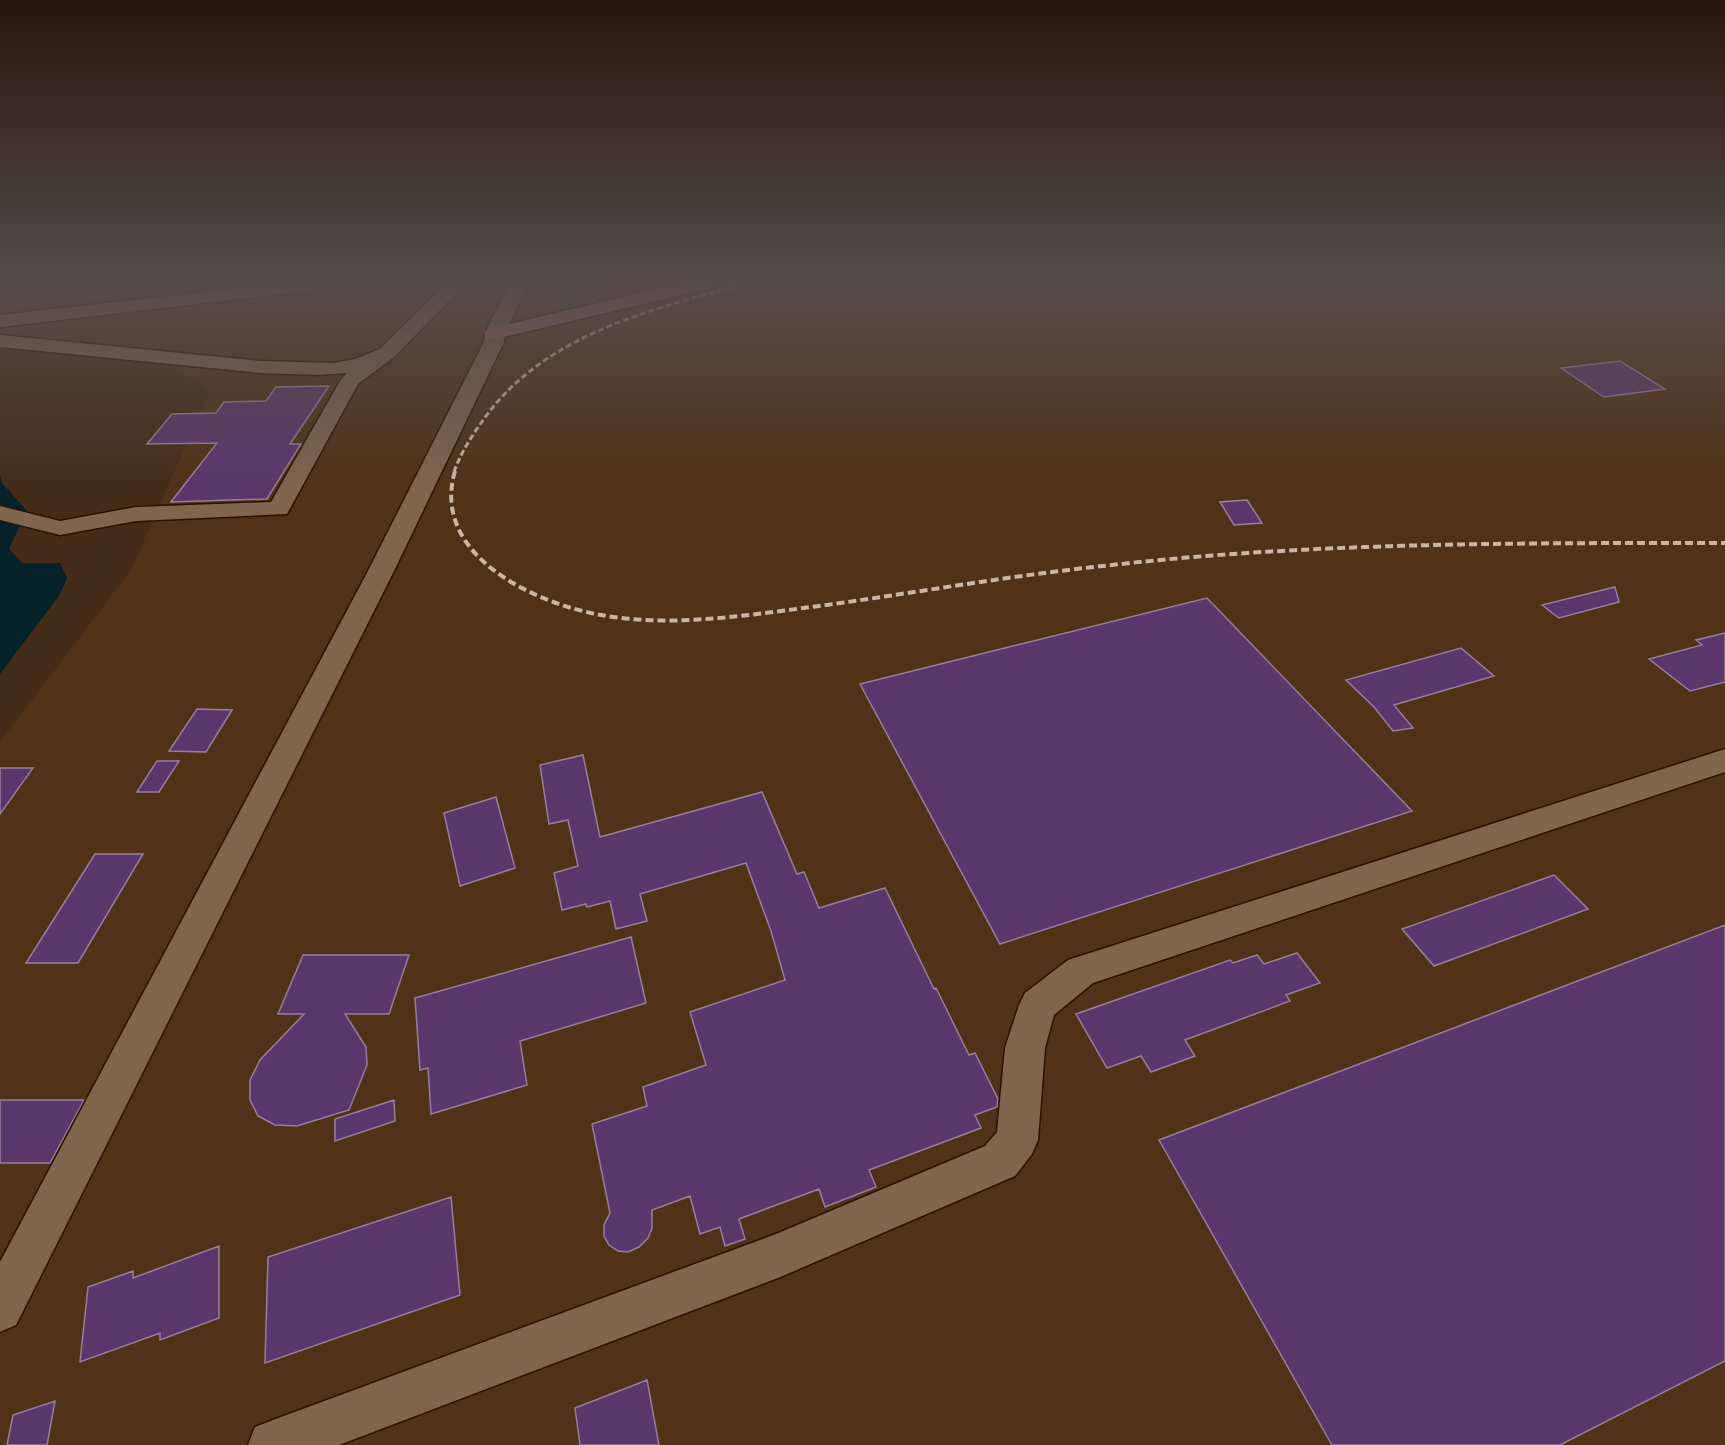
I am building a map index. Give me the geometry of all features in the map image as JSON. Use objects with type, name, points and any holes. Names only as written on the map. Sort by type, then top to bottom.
[{"type":"street","points":[[94,350],[302,369],[366,363],[387,353]]},
{"type":"street","points":[[0,513],[60,528],[136,514],[279,509],[350,381],[390,350]]},
{"type":"street","points":[[0,1309],[387,560],[490,350]]},
{"type":"street","points":[[273,1445],[778,1256],[1000,1161],[1017,1140],[1025,1048],[1038,1005],[1081,971],[1725,760]]},
{"type":"shaded area","points":[[92,350],[1725,350],[1725,1445],[0,1445],[0,742],[131,570],[210,390],[162,360]]},
{"type":"water","points":[[0,476],[2,483],[27,511],[9,549],[22,563],[60,563],[67,578],[59,596],[0,674]]},
{"type":"building","points":[[1620,361],[1665,389],[1604,397],[1561,368]]},
{"type":"building","points":[[329,386],[290,444],[301,444],[267,499],[171,502],[217,443],[147,444],[172,414],[216,413],[224,402],[266,401],[276,387]]},
{"type":"building","points":[[1247,500],[1262,523],[1234,525],[1220,502]]},
{"type":"building","points":[[1615,587],[1619,602],[1559,618],[1542,605]]},
{"type":"building","points":[[1207,598],[1412,811],[1000,944],[860,684]]},
{"type":"building","points":[[1725,633],[1725,682],[1690,691],[1649,659],[1702,645],[1696,640]]},
{"type":"building","points":[[1461,648],[1494,676],[1394,705],[1413,728],[1393,731],[1374,707],[1346,680]]},
{"type":"building","points":[[197,709],[232,710],[206,752],[169,751]]},
{"type":"building","points":[[583,755],[600,837],[762,792],[797,874],[804,872],[819,908],[885,888],[969,1055],[975,1053],[998,1099],[997,1107],[975,1115],[981,1128],[869,1170],[876,1187],[825,1207],[819,1189],[739,1219],[745,1239],[725,1246],[720,1227],[700,1234],[690,1196],[652,1210],[652,1228],[648,1238],[639,1247],[628,1252],[618,1251],[609,1245],[604,1236],[604,1225],[610,1213],[592,1124],[647,1106],[643,1087],[706,1065],[690,1012],[785,980],[771,931],[746,863],[640,894],[647,921],[616,929],[610,901],[562,910],[554,873],[578,866],[568,820],[549,824],[540,765]]},
{"type":"building","points":[[157,761],[179,761],[159,792],[137,792]]},
{"type":"building","points":[[0,768],[33,768],[0,814]]},
{"type":"building","points":[[496,797],[515,868],[460,886],[444,813]]},
{"type":"building","points":[[95,854],[143,854],[78,963],[26,963]]},
{"type":"building","points":[[1554,875],[1588,909],[1434,966],[1402,929]]},
{"type":"building","points":[[1725,925],[1725,1361],[1560,1445],[1332,1445],[1159,1140]]},
{"type":"building","points":[[631,937],[646,1003],[520,1041],[527,1085],[431,1114],[428,1068],[420,1070],[415,998]]},
{"type":"building","points":[[1297,953],[1320,983],[1286,995],[1290,1001],[1185,1040],[1195,1056],[1151,1072],[1141,1056],[1107,1068],[1076,1014],[1230,960],[1233,963],[1257,955],[1264,964]]},
{"type":"building","points":[[303,955],[409,955],[389,1014],[345,1014],[366,1047],[367,1065],[349,1110],[297,1126],[275,1125],[258,1116],[250,1100],[250,1080],[260,1060],[304,1014],[278,1014]]},
{"type":"building","points":[[0,1100],[84,1100],[50,1163],[0,1163]]},
{"type":"building","points":[[394,1100],[395,1121],[335,1141],[335,1119]]},
{"type":"building","points":[[451,1197],[460,1295],[265,1363],[268,1257]]},
{"type":"building","points":[[219,1246],[219,1318],[160,1340],[160,1333],[80,1362],[88,1287],[133,1271],[133,1278]]},
{"type":"building","points":[[647,1380],[659,1445],[580,1445],[575,1408]]},
{"type":"building","points":[[55,1401],[47,1445],[7,1445],[13,1415]]},
{"type":"railway","points":[[454,472],[460,457],[486,416],[511,388],[539,364],[561,350]]},
{"type":"railway","points":[[455,471],[451,501],[458,527],[473,550],[493,570],[546,599],[574,609],[628,619],[710,619],[819,606],[1067,570],[1258,552],[1491,544],[1725,543]]}]
